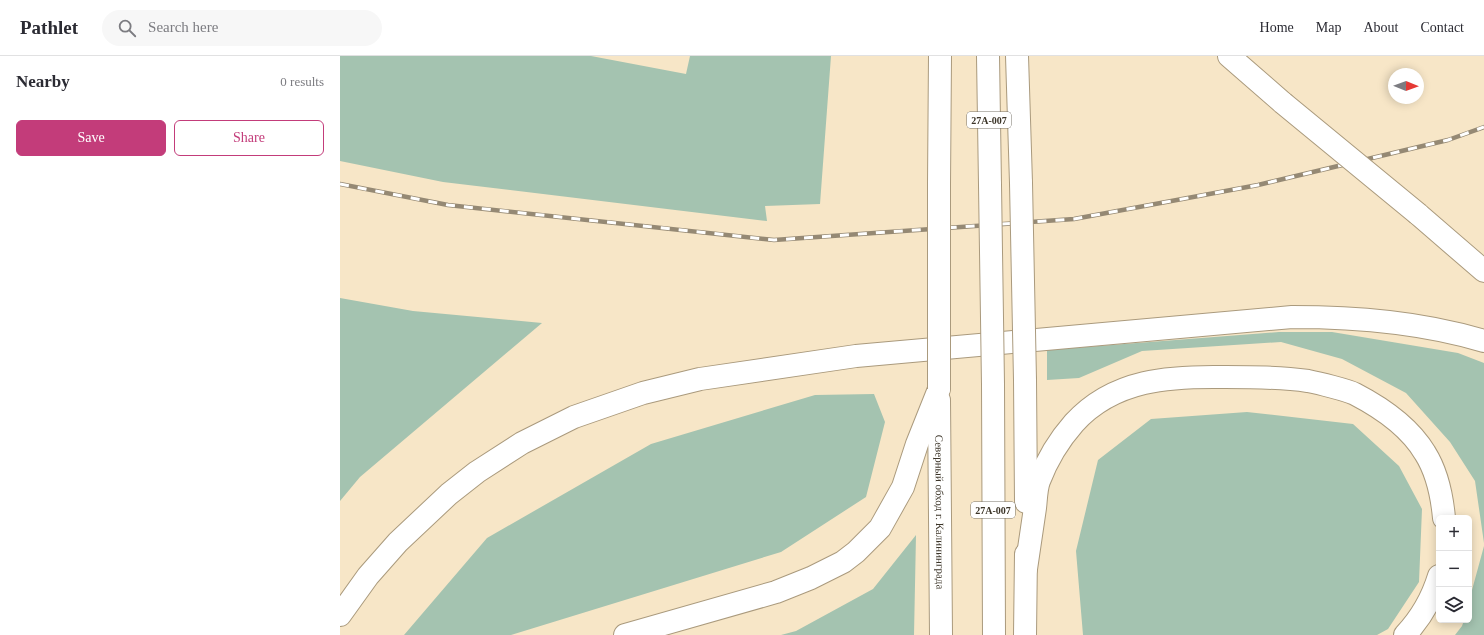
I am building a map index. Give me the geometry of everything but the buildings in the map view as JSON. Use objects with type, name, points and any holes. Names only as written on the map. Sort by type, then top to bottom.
[{"type":"highway","name":"Северный обход г. Калининграда","points":[[940,56],[939,389],[941,635]]},
{"type":"highway","name":"27А-007","points":[[988,56],[993,384],[994,635]]},
{"type":"highway","points":[[1017,56],[1025,380],[1025,635]]},
{"type":"highway","points":[[1229,56],[1484,271]]},
{"type":"highway","points":[[340,614],[368,576],[398,542],[423,517],[477,472],[522,443],[574,417],[643,393],[700,379],[856,356],[1292,317],[1336,317],[1377,320],[1434,328],[1484,340]]},
{"type":"highway","points":[[1026,569],[1038,482],[1054,448],[1074,423],[1092,407],[1111,394],[1159,379],[1188,376],[1264,377],[1309,381],[1354,394],[1384,412],[1408,432],[1426,454],[1436,477],[1442,499],[1444,515]]},
{"type":"highway","points":[[624,635],[776,592],[811,578],[843,562],[856,552],[880,528],[903,487],[917,444],[939,389]]},
{"type":"highway","points":[[1405,635],[1424,611],[1436,586]]},
{"type":"green space","points":[[340,56],[591,56],[686,74],[690,56],[831,56],[820,204],[765,206],[767,221],[443,182],[340,161]]},
{"type":"green space","points":[[340,298],[413,311],[542,323],[360,477],[340,501]]},
{"type":"green space","points":[[1279,332],[1332,332],[1458,353],[1484,363],[1484,543],[1475,481],[1450,442],[1406,393],[1342,359],[1281,342],[1142,351],[1079,378],[1047,380],[1047,350]]},
{"type":"green space","points":[[874,394],[885,422],[866,497],[781,552],[511,635],[404,635],[487,538],[651,444],[815,395]]},
{"type":"green space","points":[[1247,412],[1353,424],[1399,466],[1422,509],[1419,582],[1388,629],[1377,635],[1083,635],[1076,551],[1098,460],[1151,419]]},
{"type":"green space","points":[[916,535],[914,635],[781,635],[796,631],[873,589]]},
{"type":"green space","points":[[1484,546],[1484,635],[1455,635],[1463,623],[1472,623],[1472,590]]},
{"type":"railway","points":[[340,184],[448,205],[774,240],[1074,219],[1258,185],[1448,140],[1484,127]]}]
